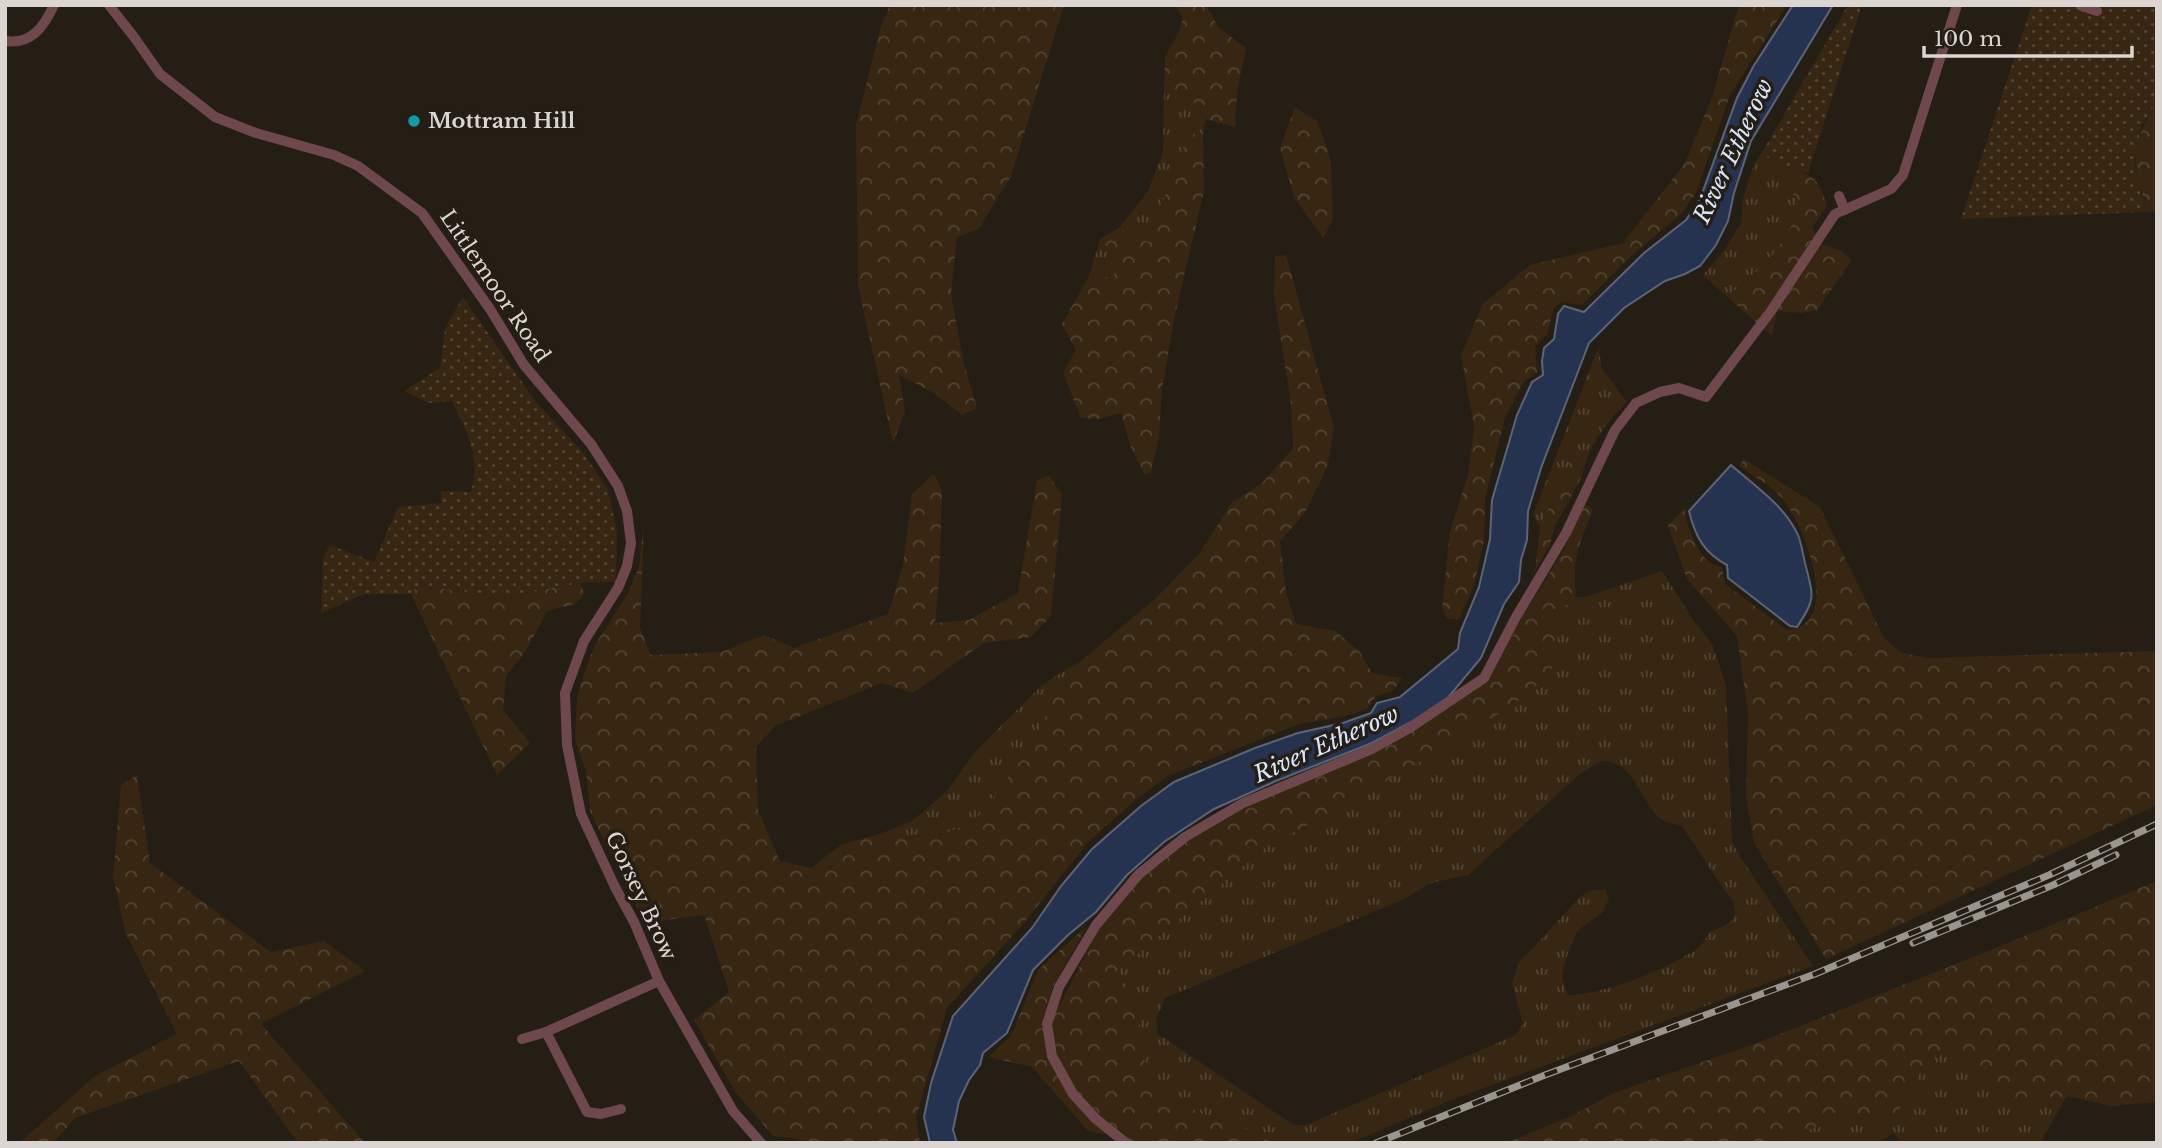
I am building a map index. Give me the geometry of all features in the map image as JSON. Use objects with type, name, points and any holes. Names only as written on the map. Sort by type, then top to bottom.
[{"type":"street","points":[[5,41],[17,43],[43,27],[54,5]]},
{"type":"street","name":"Littlemoor Road","points":[[109,5],[160,75],[215,117],[256,133],[334,155],[358,166],[422,213],[446,244],[524,365],[607,466],[627,510],[631,543],[627,566],[618,588],[584,641]]},
{"type":"street","points":[[1126,1143],[1096,1119],[1073,1094],[1052,1056],[1047,1024],[1059,987],[1096,925],[1139,874],[1185,837],[1243,803],[1372,749],[1408,729],[1484,678],[1516,617],[1566,533],[1615,430],[1625,415],[1641,400],[1671,388],[1706,397],[1771,311],[1835,214],[1892,190],[1903,174],[1958,5]]},
{"type":"street","points":[[2080,5],[2097,10]]},
{"type":"street","points":[[1839,196],[1845,210]]},
{"type":"street","name":"Gorsey Brow","points":[[584,641],[565,692],[567,745],[581,814],[634,922],[659,981],[733,1111],[761,1143]]},
{"type":"street","points":[[522,1040],[546,1032],[659,981]]},
{"type":"street","points":[[546,1032],[587,1112],[601,1114],[621,1109]]},
{"type":"green space","points":[[890,5],[1064,5],[1011,176],[979,229],[957,237],[951,294],[963,360],[977,408],[962,415],[934,393],[899,375],[905,412],[893,443],[858,286],[856,125],[881,26]]},
{"type":"green space","points":[[1175,5],[1206,5],[1219,28],[1246,48],[1237,93],[1235,127],[1206,119],[1188,95],[1164,91],[1165,56],[1179,32],[1183,18]]},
{"type":"green space","points":[[1739,5],[1787,5],[1730,95],[1696,193],[1680,215],[1631,256],[1582,305],[1560,302],[1553,311],[1547,334],[1535,347],[1537,372],[1524,382],[1505,417],[1485,499],[1484,540],[1474,586],[1459,619],[1447,619],[1442,608],[1450,531],[1468,475],[1474,427],[1461,355],[1483,304],[1530,265],[1623,243],[1685,163],[1712,97]]},
{"type":"green space","points":[[1848,5],[1862,5],[1808,173],[1788,168],[1761,154]]},
{"type":"green space","points":[[2032,5],[2157,5],[2157,101],[2141,127],[2134,162],[2141,195],[2149,212],[1961,219]]},
{"type":"green space","points":[[1164,91],[1188,95],[1206,119],[1203,132],[1187,136],[1148,242],[1119,228],[1148,191],[1163,152]]},
{"type":"green space","points":[[2157,101],[2157,211],[2149,212],[2138,181],[2136,155],[2142,130]]},
{"type":"green space","points":[[1295,107],[1318,122],[1331,161],[1333,220],[1323,238],[1294,197],[1280,148]]},
{"type":"green space","points":[[1203,132],[1204,191],[1174,319],[1162,389],[1159,437],[1151,472],[1145,475],[1130,445],[1121,413],[1098,419],[1081,418],[1063,373],[1076,350],[1062,324],[1089,276],[1113,278],[1119,260],[1100,239],[1119,228],[1148,242],[1187,136]]},
{"type":"green space","points":[[1761,154],[1788,168],[1779,174],[1792,191],[1799,208],[1786,237],[1770,258],[1727,297],[1703,275],[1726,248],[1741,223],[1743,199],[1754,163]]},
{"type":"green space","points":[[1788,168],[1809,176],[1821,190],[1827,206],[1812,227],[1822,244],[1841,251],[1852,260],[1817,310],[1802,313],[1777,311],[1772,336],[1727,297],[1770,258],[1786,237],[1799,208],[1792,191],[1779,174]]},
{"type":"green space","points":[[1100,239],[1119,260],[1113,279],[1089,276]]},
{"type":"green space","points":[[1286,255],[1334,428],[1328,465],[1305,513],[1280,541],[1286,591],[1296,624],[1335,631],[1359,651],[1372,673],[1402,678],[1393,691],[1376,696],[1367,709],[1342,717],[1299,724],[1168,776],[1138,798],[1088,842],[1024,923],[947,1008],[916,1118],[920,1143],[804,1143],[797,1139],[773,1136],[734,1090],[694,1020],[729,992],[704,915],[644,923],[590,811],[586,771],[575,740],[577,698],[585,671],[595,645],[627,595],[639,567],[644,522],[640,628],[651,655],[721,652],[764,635],[794,648],[888,614],[903,565],[912,494],[934,474],[942,491],[935,623],[969,620],[1018,593],[1037,480],[1049,476],[1062,494],[1051,616],[1031,637],[984,643],[913,693],[882,683],[775,726],[756,747],[758,810],[780,861],[811,868],[842,844],[880,834],[902,838],[944,834],[975,821],[1031,747],[1053,700],[1082,660],[1156,598],[1199,554],[1232,502],[1262,483],[1293,448],[1291,404],[1274,296],[1275,256]]},
{"type":"green space","points":[[463,297],[535,401],[581,450],[608,489],[617,532],[616,582],[581,583],[502,597],[419,585],[411,594],[364,594],[321,613],[323,559],[330,545],[374,562],[398,507],[441,503],[441,491],[471,492],[474,467],[471,445],[452,401],[428,403],[404,391],[440,368],[445,328]]},
{"type":"green space","points":[[1599,346],[1601,367],[1627,402],[1599,436],[1582,476],[1571,460],[1540,527],[1533,515]]},
{"type":"green space","points":[[1571,459],[1582,476],[1535,571],[1540,527]]},
{"type":"green space","points":[[1744,459],[1820,507],[1884,638],[1902,653],[1928,658],[2157,651],[2157,805],[1826,959],[1754,843],[1746,796],[1748,714],[1737,636],[1687,579],[1668,525],[1684,509],[1696,544],[1707,559],[1722,567],[1725,584],[1787,630],[1804,624],[1814,611],[1816,592],[1814,570],[1807,547],[1799,526],[1779,495],[1739,466]]},
{"type":"green space","points":[[1585,504],[1593,510],[1578,552],[1575,572],[1576,597],[1551,619],[1558,637],[1551,674],[1510,707],[1433,754],[1322,818],[1268,845],[1118,970],[1139,1009],[1138,1033],[1153,1083],[1199,1113],[1256,1131],[1271,1143],[1128,1143],[1115,1133],[1101,1134],[1087,1130],[1032,1067],[988,1057],[1011,1036],[1038,970],[1087,926],[1052,988],[1055,1014],[1101,925],[1142,876],[1186,840],[1246,805],[1312,779],[1487,682],[1524,614],[1562,553]]},
{"type":"green space","points":[[1662,571],[1713,646],[1726,685],[1732,841],[1813,966],[1449,1101],[1350,1143],[1271,1143],[1256,1131],[1199,1113],[1153,1083],[1138,1033],[1139,1009],[1118,970],[1268,845],[1322,818],[1510,707],[1551,674],[1551,619],[1576,597],[1586,597]],"holes":[[[1602,761],[1612,762],[1628,772],[1656,815],[1682,826],[1734,905],[1732,920],[1713,930],[1700,946],[1685,956],[1617,986],[1567,995],[1562,976],[1567,955],[1578,930],[1602,913],[1609,899],[1605,889],[1593,890],[1581,896],[1518,964],[1512,983],[1523,1023],[1516,1035],[1306,1125],[1294,1125],[1158,1034],[1156,1020],[1165,998],[1402,900],[1431,883],[1468,875],[1581,773]]]},
{"type":"green space","points":[[581,583],[584,593],[576,604],[547,611],[526,651],[506,676],[503,710],[530,743],[497,775],[411,594],[418,585],[502,597]]},
{"type":"green space","points":[[1082,660],[1053,700],[1031,747],[975,821],[944,834],[902,838],[880,834],[912,821],[946,792],[975,752],[1043,684]]},
{"type":"green space","points":[[137,775],[150,863],[271,952],[324,941],[365,971],[261,1024],[365,1143],[298,1143],[239,1061],[75,1118],[53,1143],[19,1143],[95,1076],[177,1034],[125,932],[113,877],[121,785]]},
{"type":"green space","points":[[2157,881],[2157,1102],[2111,1106],[2067,1096],[2021,1108],[1989,1088],[1973,1061],[1931,1053],[1893,1121],[1839,1117],[1788,1138],[1786,1143],[1506,1143],[1569,1117],[1616,1092],[1757,1043]]},
{"type":"green space","points":[[1931,1053],[1973,1061],[1989,1088],[2021,1108],[2067,1096],[2040,1143],[1901,1143],[1894,1133],[1878,1143],[1786,1143],[1788,1138],[1839,1117],[1893,1121]]},
{"type":"water","name":"River Etherow","points":[[1793,5],[1833,5],[1751,141],[1728,221],[1716,245],[1700,266],[1665,281],[1624,308],[1589,343],[1541,468],[1528,511],[1527,540],[1521,560],[1519,582],[1504,604],[1481,658],[1441,706],[1372,743],[1214,809],[1164,842],[1127,875],[1096,912],[1033,970],[1007,1033],[983,1053],[980,1065],[959,1101],[953,1130],[957,1143],[930,1143],[924,1117],[931,1083],[953,1016],[1032,928],[1061,886],[1092,849],[1141,806],[1174,782],[1255,748],[1371,713],[1377,703],[1400,697],[1458,649],[1460,633],[1479,587],[1490,539],[1492,500],[1517,415],[1532,382],[1543,375],[1544,348],[1554,339],[1558,314],[1564,306],[1584,312],[1644,253],[1686,220],[1700,199],[1737,98],[1753,67]]},
{"type":"water","points":[[1731,465],[1777,505],[1798,535],[1811,586],[1811,598],[1797,627],[1790,626],[1728,578],[1727,565],[1706,549],[1694,528],[1689,511]]},
{"type":"railway","points":[[1376,1143],[1545,1075],[1815,974],[2049,875],[2157,824]]},
{"type":"railway","points":[[1913,943],[2053,885],[2116,855]]},
{"type":"place","name":"Mottram Hill","points":[[414,121]]}]
